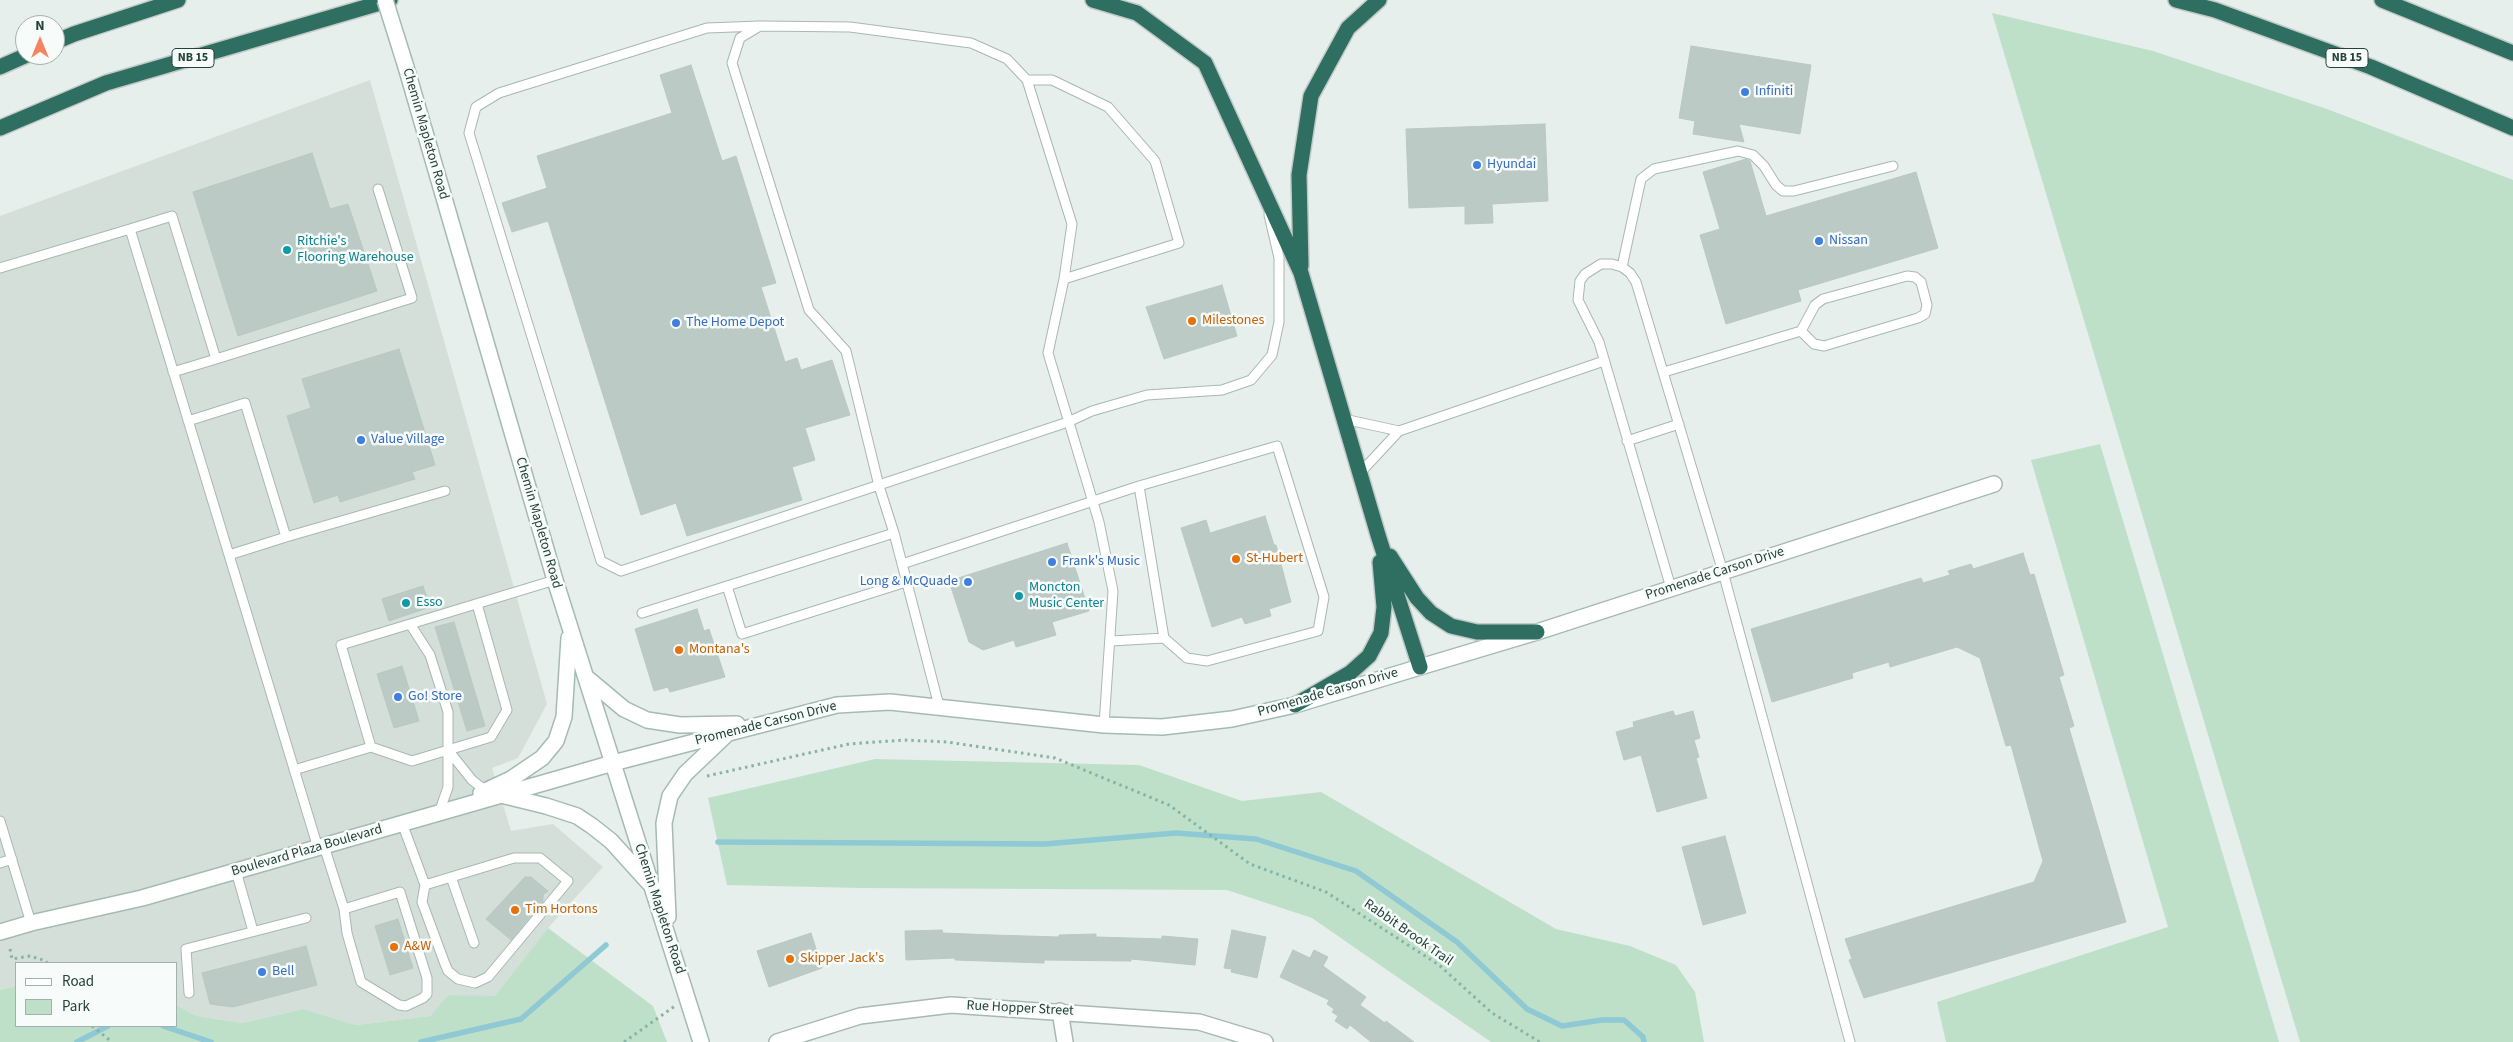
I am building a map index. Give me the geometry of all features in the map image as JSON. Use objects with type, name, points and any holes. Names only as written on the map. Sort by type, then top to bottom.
[{"type":"highway","points":[[65,38],[178,0]]},
{"type":"highway","name":"NB 15","points":[[0,128],[106,83],[390,0]]},
{"type":"highway","points":[[1093,0],[1137,14],[1205,63],[1301,273],[1378,535],[1420,667]]},
{"type":"highway","points":[[1301,273],[1299,175],[1311,96],[1348,28],[1379,0]]},
{"type":"highway","name":"NB 15","points":[[2176,0],[2215,10],[2372,67],[2513,128]]},
{"type":"highway","points":[[2382,0],[2513,53]]},
{"type":"highway","points":[[0,67],[15,60]]},
{"type":"highway","points":[[1378,535],[1417,598],[1431,613],[1451,626],[1477,632],[1537,632]]},
{"type":"highway","points":[[1295,705],[1350,673],[1369,656],[1381,633],[1384,608],[1378,535]]},
{"type":"street","name":"Chemin Mapleton Road","points":[[385,0],[554,580],[701,1042]]},
{"type":"street","name":"Promenade Carson Drive","points":[[613,763],[837,705],[890,702],[1104,725],[1162,727],[1232,719],[1295,705],[1537,632],[1994,484]]},
{"type":"street","points":[[493,793],[542,758],[556,741],[564,717],[570,629]]},
{"type":"street","points":[[585,675],[624,709],[646,720],[680,725],[761,724]]},
{"type":"street","points":[[669,939],[664,824],[670,796],[685,774],[729,732]]},
{"type":"street","points":[[493,793],[613,763]]},
{"type":"street","points":[[493,793],[577,816],[611,841],[653,888]]},
{"type":"street","name":"Boulevard Plaza Boulevard","points":[[0,932],[31,923],[142,898],[439,813],[493,793]]},
{"type":"street","name":"Rue Hopper Street","points":[[777,1042],[860,1016],[952,1005],[1199,1022],[1266,1042]]},
{"type":"street","points":[[1060,1011],[1065,1042]]},
{"type":"lane","points":[[1104,725],[1113,591],[1093,502],[1068,422],[1048,353],[1064,280],[1072,224],[1027,80],[1007,58],[971,43],[850,27],[760,26],[707,28],[499,93],[476,107],[469,133],[602,561],[622,571],[879,486],[1068,422],[1092,411],[1147,394],[1222,390],[1251,380],[1272,355],[1279,322],[1278,258],[1264,191]]},
{"type":"lane","points":[[760,26],[740,38],[732,64],[809,310],[846,351],[879,486],[894,533],[940,706]]},
{"type":"lane","points":[[1027,80],[1052,80],[1108,107],[1155,161],[1179,243],[1064,280]]},
{"type":"lane","points":[[1622,267],[1641,180],[1654,169],[1738,151],[1753,155],[1764,166],[1776,185],[1783,191],[1794,191],[1893,166]]},
{"type":"lane","points":[[173,372],[412,298],[378,189]]},
{"type":"lane","points":[[0,268],[172,216],[216,359]]},
{"type":"lane","points":[[130,229],[294,770],[344,909],[347,933],[361,982],[399,1006],[417,1002],[428,994],[427,978],[400,892],[344,909]]},
{"type":"lane","points":[[1671,588],[1595,332],[1581,308],[1578,290],[1585,274],[1593,268],[1612,264],[1622,267],[1630,273],[1636,282],[1723,572],[1850,1042]]},
{"type":"lane","points":[[1664,372],[1801,331],[1815,305],[1823,299],[1907,276],[1915,277],[1921,282],[1927,305],[1925,314],[1918,318],[1824,346],[1814,344],[1801,331]]},
{"type":"lane","points":[[1360,473],[1399,431],[1604,361]]},
{"type":"lane","points":[[188,421],[245,404],[286,537]]},
{"type":"lane","points":[[1344,419],[1399,431]]},
{"type":"lane","points":[[1628,440],[1679,424]]},
{"type":"lane","points":[[902,564],[1139,486],[1277,446],[1324,597],[1318,631],[1207,660],[1187,658],[1164,638],[1139,486]]},
{"type":"lane","points":[[229,555],[445,490]]},
{"type":"lane","points":[[642,613],[894,533]]},
{"type":"lane","points":[[372,747],[341,645],[554,580]]},
{"type":"lane","points":[[727,586],[742,634],[906,582]]},
{"type":"lane","points":[[294,770],[372,747],[412,761],[491,737],[507,710],[477,604]]},
{"type":"lane","points":[[410,624],[430,655],[448,712],[448,787],[439,813]]},
{"type":"lane","points":[[1111,641],[1164,638]]},
{"type":"lane","points":[[448,750],[472,780],[493,793]]},
{"type":"lane","points":[[0,821],[31,923]]},
{"type":"lane","points":[[402,824],[425,886],[422,902],[448,971],[458,979],[475,983],[488,977],[568,881],[540,858],[514,858],[425,886]]},
{"type":"lane","points":[[0,863],[12,859]]},
{"type":"lane","points":[[236,871],[253,932]]},
{"type":"lane","points":[[451,877],[474,943]]},
{"type":"lane","points":[[189,993],[186,949],[306,918]]},
{"type":"path","name":"Rabbit Brook Trail","points":[[703,777],[849,744],[904,740],[947,742],[1055,758],[1169,805],[1250,864],[1326,892],[1439,965],[1492,1013],[1540,1042]]},
{"type":"path","points":[[10,949],[12,959],[30,956],[46,962]]},
{"type":"path","points":[[624,1042],[687,998]]},
{"type":"path","points":[[93,1027],[112,1042]]},
{"type":"shaded area","points":[[370,80],[547,704],[518,758],[492,768],[511,831],[553,824],[603,867],[548,928],[495,997],[448,995],[430,1016],[356,1025],[303,1009],[242,1023],[197,1016],[178,1006],[178,962],[15,962],[15,986],[0,990],[0,216]]},
{"type":"green space","points":[[1992,13],[2153,51],[2327,109],[2513,180],[2513,1042],[2300,1042]]},
{"type":"green space","points":[[2100,444],[2279,1042],[1946,1042],[1937,1002],[2168,927],[2031,460]]},
{"type":"green space","points":[[875,759],[1139,765],[1242,801],[1321,792],[1556,929],[1630,946],[1676,965],[1695,992],[1704,1042],[1491,1042],[1312,918],[1227,890],[861,888],[727,885],[708,798]]},
{"type":"green space","points":[[548,928],[653,1006],[667,1042],[0,1042],[0,990],[15,986],[15,1027],[178,1027],[178,1006],[197,1016],[242,1023],[303,1009],[356,1025],[430,1016],[448,995],[495,996]]},
{"type":"building","name":"Infiniti","points":[[1691,46],[1811,65],[1800,134],[1739,124],[1744,142],[1693,134],[1695,121],[1679,118]]},
{"type":"building","name":"The Home Depot","points":[[691,65],[722,161],[736,156],[776,283],[761,287],[785,362],[797,358],[801,370],[832,360],[850,415],[805,428],[815,460],[792,467],[802,500],[687,536],[676,503],[641,515],[548,221],[512,232],[502,203],[547,188],[537,156],[672,113],[660,75]]},
{"type":"building","name":"Hyundai","points":[[1545,124],[1548,201],[1492,204],[1493,223],[1465,224],[1465,206],[1409,208],[1406,129]]},
{"type":"building","name":"Ritchie's Flooring Warehouse","points":[[312,153],[330,209],[348,204],[377,291],[238,336],[193,192]]},
{"type":"building","name":"Nissan","points":[[1746,159],[1750,161],[1766,216],[1916,172],[1938,248],[1798,290],[1801,301],[1726,324],[1700,235],[1720,229],[1703,172]]},
{"type":"building","name":"Milestones","points":[[1222,285],[1237,336],[1164,359],[1146,307]]},
{"type":"building","name":"Value Village","points":[[399,349],[435,465],[412,472],[415,479],[340,502],[338,495],[314,503],[287,416],[311,408],[302,379]]},
{"type":"building","name":"St-Hubert","points":[[1265,516],[1274,545],[1276,545],[1291,602],[1269,609],[1271,616],[1245,624],[1242,617],[1212,627],[1181,528],[1206,520],[1210,533]]},
{"type":"building","name":"Moncton Music Center","points":[[1067,543],[1089,611],[1052,622],[1056,635],[1016,647],[1014,640],[983,650],[969,642],[949,581]]},
{"type":"building","points":[[2023,553],[2030,575],[2034,574],[2064,675],[2059,677],[2074,726],[2069,728],[2126,922],[1864,998],[1849,960],[1852,959],[1845,939],[2034,882],[2043,861],[2011,745],[2006,746],[1980,658],[1957,647],[1890,667],[1889,662],[1852,673],[1853,678],[1772,702],[1751,629],[1921,578],[1923,583],[1950,575],[1948,571],[1971,564],[1973,569]]},
{"type":"building","name":"Esso","points":[[423,586],[430,607],[389,621],[382,599]]},
{"type":"building","name":"Montana's","points":[[697,609],[704,631],[709,629],[725,677],[670,692],[668,687],[654,691],[635,629]]},
{"type":"building","points":[[454,622],[485,726],[467,731],[435,627]]},
{"type":"building","name":"Go! Store","points":[[402,666],[419,721],[394,728],[377,674]]},
{"type":"building","points":[[1673,711],[1675,716],[1693,711],[1700,738],[1694,740],[1699,757],[1696,758],[1707,798],[1657,812],[1641,755],[1624,760],[1616,732],[1634,727],[1633,722]]},
{"type":"building","points":[[1725,836],[1746,913],[1703,925],[1682,847]]},
{"type":"building","name":"Tim Hortons","points":[[525,877],[531,877],[548,891],[543,895],[543,901],[511,940],[486,919]]},
{"type":"building","name":"A&W","points":[[398,919],[413,968],[390,975],[375,926]]},
{"type":"building","points":[[942,930],[943,933],[993,935],[1059,937],[1059,935],[1096,934],[1096,937],[1162,939],[1162,936],[1198,939],[1195,965],[1131,959],[1131,961],[1044,960],[1044,963],[955,960],[955,958],[906,960],[905,931]]},
{"type":"building","points":[[1232,930],[1266,937],[1257,978],[1231,972],[1232,969],[1224,968]]},
{"type":"building","points":[[811,933],[822,968],[769,987],[757,951]]},
{"type":"building","points":[[306,946],[317,985],[233,1007],[210,1004],[202,973]]},
{"type":"building","points":[[1293,950],[1310,958],[1314,950],[1328,957],[1323,966],[1366,997],[1360,1005],[1414,1042],[1371,1042],[1350,1025],[1347,1029],[1335,1021],[1338,1016],[1332,1012],[1334,1009],[1327,1004],[1329,1000],[1280,977]]},
{"type":"waterway","points":[[718,842],[1045,844],[1176,833],[1256,839],[1356,871],[1457,942],[1527,1009],[1562,1026],[1602,1020],[1624,1020],[1643,1037],[1644,1042]]},
{"type":"waterway","points":[[421,1042],[521,1019],[606,945]]},
{"type":"waterway","points":[[77,1042],[106,1027]]},
{"type":"waterway","points":[[166,1027],[211,1042]]},
{"type":"place","name":"Infiniti","points":[[1745,92]]},
{"type":"place","name":"Hyundai","points":[[1477,165]]},
{"type":"place","name":"Nissan","points":[[1819,241]]},
{"type":"place","name":"Ritchie's Flooring Warehouse","points":[[287,250]]},
{"type":"place","name":"Milestones","points":[[1192,321]]},
{"type":"place","name":"The Home Depot","points":[[676,323]]},
{"type":"place","name":"Value Village","points":[[361,440]]},
{"type":"place","name":"St-Hubert","points":[[1236,559]]},
{"type":"place","name":"Frank's Music","points":[[1052,562]]},
{"type":"place","name":"Long & McQuade","points":[[968,582]]},
{"type":"place","name":"Moncton Music Center","points":[[1019,596]]},
{"type":"place","name":"Esso","points":[[406,603]]},
{"type":"place","name":"Montana's","points":[[679,650]]},
{"type":"place","name":"Go! Store","points":[[398,697]]},
{"type":"place","name":"Tim Hortons","points":[[515,910]]},
{"type":"place","name":"A&W","points":[[394,947]]},
{"type":"place","name":"Skipper Jack's","points":[[790,959]]},
{"type":"place","name":"Bell","points":[[262,972]]}]
